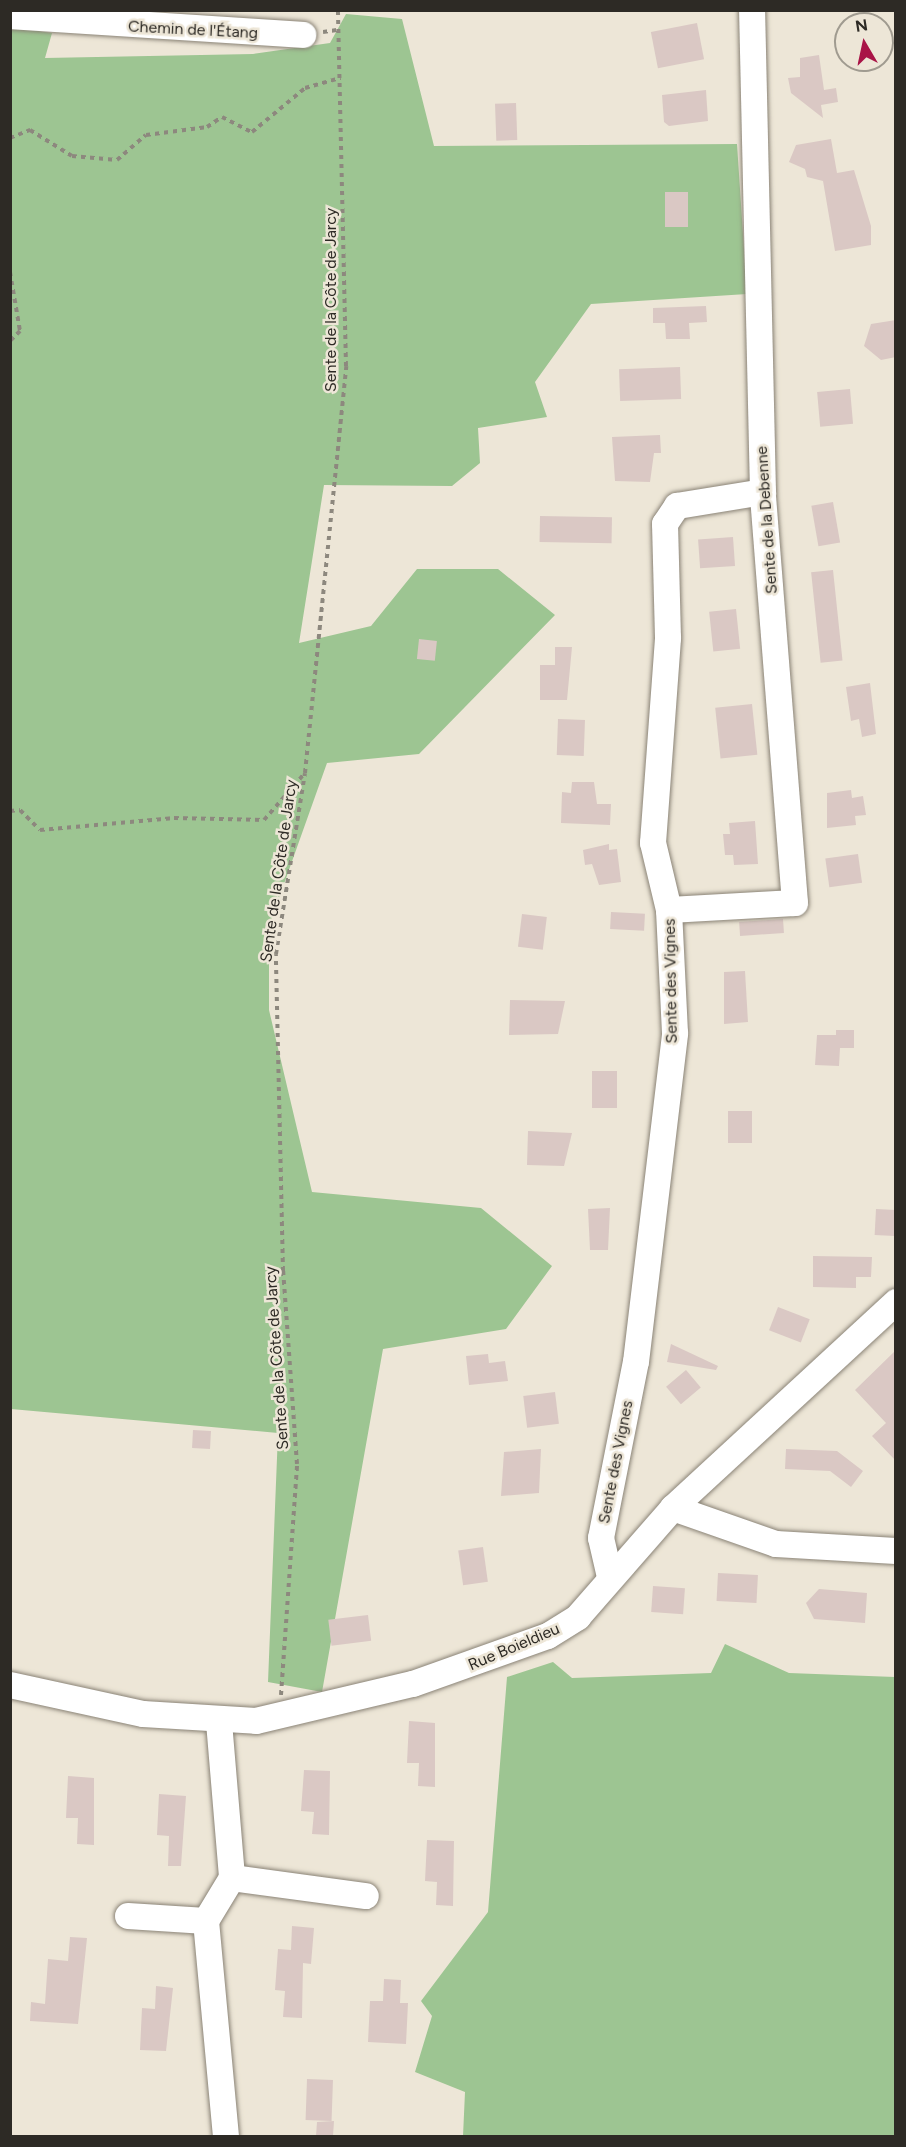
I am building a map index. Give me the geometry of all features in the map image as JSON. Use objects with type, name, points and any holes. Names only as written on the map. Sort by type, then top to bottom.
[{"type":"street","name":"Sente de la Debenne","points":[[669,910],[795,903],[763,492],[752,10]]},
{"type":"street","name":"Chemin de l'Étang","points":[[10,16],[303,35]]},
{"type":"street","name":"Sente des Vignes","points":[[610,1577],[601,1538],[636,1362],[675,1032],[669,910],[653,843],[668,638],[665,524],[677,506],[763,492]]},
{"type":"street","name":"Rue Boieldieu","points":[[10,1685],[143,1714],[219,1722],[285,1717],[454,1672],[548,1636],[578,1617],[610,1577],[673,1508],[896,1302]]},
{"type":"street","points":[[673,1508],[776,1544],[896,1551]]},
{"type":"street","points":[[219,1722],[232,1878],[206,1921],[226,2136]]},
{"type":"street","points":[[232,1878],[366,1896]]},
{"type":"street","points":[[128,1916],[206,1921]]},
{"type":"path","name":"Sente de la Côte de Jarcy","points":[[285,1717],[278,1684],[297,1464],[283,1271],[276,954],[305,773],[346,366],[338,10]]},
{"type":"path","points":[[10,138],[30,130],[72,156],[117,160],[146,135],[207,127],[222,117],[252,132],[305,88],[341,78]]},
{"type":"path","points":[[10,272],[20,331],[10,341]]},
{"type":"path","points":[[10,812],[20,810],[40,830],[174,818],[264,820],[305,773]]},
{"type":"green space","points":[[346,14],[402,19],[434,146],[737,144],[747,294],[591,304],[535,382],[547,417],[478,428],[480,463],[452,486],[324,485],[299,643],[371,626],[417,569],[498,569],[555,615],[419,754],[327,763],[269,926],[269,1010],[312,1192],[481,1208],[552,1266],[506,1329],[383,1349],[322,1692],[268,1682],[278,1433],[11,1409],[11,27],[52,33],[45,58],[253,54],[330,43]]},
{"type":"green space","points":[[725,1644],[789,1673],[895,1677],[895,2136],[463,2136],[465,2092],[415,2072],[432,2016],[421,2001],[488,1912],[507,1677],[553,1662],[572,1678],[711,1673]]},
{"type":"building","points":[[697,23],[704,59],[658,68],[651,32]]},
{"type":"building","points":[[819,55],[824,90],[836,88],[838,102],[821,105],[823,118],[791,93],[788,78],[800,77],[800,58]]},
{"type":"building","points":[[706,90],[708,121],[669,126],[664,122],[662,95]]},
{"type":"building","points":[[516,103],[517,140],[496,141],[495,104]]},
{"type":"building","points":[[831,139],[837,173],[854,170],[871,226],[871,245],[835,251],[823,181],[807,177],[805,169],[789,162],[796,145]]},
{"type":"building","points":[[665,192],[688,192],[688,227],[665,227]]},
{"type":"building","points":[[706,306],[707,322],[689,323],[690,339],[666,339],[665,323],[653,323],[653,308]]},
{"type":"building","points":[[896,320],[896,357],[881,360],[864,346],[871,324]]},
{"type":"building","points":[[680,367],[681,399],[620,401],[619,369]]},
{"type":"building","points":[[850,389],[853,424],[820,427],[817,392]]},
{"type":"building","points":[[660,435],[661,453],[654,453],[650,482],[615,481],[612,437]]},
{"type":"building","points":[[833,502],[840,542],[818,546],[811,506]]},
{"type":"building","points":[[540,516],[612,517],[612,543],[540,542]]},
{"type":"building","points":[[733,537],[735,566],[700,568],[698,539]]},
{"type":"building","points":[[833,570],[843,661],[821,663],[811,572]]},
{"type":"building","points":[[736,609],[740,649],[713,652],[709,612]]},
{"type":"building","points":[[419,639],[437,641],[435,661],[417,659]]},
{"type":"building","points":[[555,647],[572,647],[567,700],[540,700],[540,665],[555,665]]},
{"type":"building","points":[[870,683],[876,734],[862,737],[859,719],[851,721],[846,687]]},
{"type":"building","points":[[752,704],[757,755],[721,759],[715,708]]},
{"type":"building","points":[[558,719],[585,720],[584,756],[557,755]]},
{"type":"building","points":[[572,782],[594,782],[597,804],[611,804],[610,825],[561,823],[562,792],[571,793]]},
{"type":"building","points":[[851,790],[852,798],[863,796],[866,815],[855,816],[856,825],[827,828],[827,793]]},
{"type":"building","points":[[755,821],[758,864],[734,865],[733,855],[725,855],[723,834],[730,834],[729,823]]},
{"type":"building","points":[[609,844],[609,850],[617,849],[621,882],[599,885],[592,864],[585,865],[583,850]]},
{"type":"building","points":[[858,854],[862,883],[829,887],[825,859]]},
{"type":"building","points":[[611,912],[645,914],[644,931],[610,929]]},
{"type":"building","points":[[522,914],[547,917],[543,950],[518,947]]},
{"type":"building","points":[[783,919],[784,933],[740,936],[739,922]]},
{"type":"building","points":[[745,971],[748,1022],[724,1024],[724,972]]},
{"type":"building","points":[[510,1000],[565,1001],[558,1034],[509,1035]]},
{"type":"building","points":[[836,1030],[854,1030],[854,1048],[840,1048],[839,1066],[815,1065],[817,1035],[836,1035]]},
{"type":"building","points":[[592,1071],[617,1071],[617,1108],[592,1108]]},
{"type":"building","points":[[728,1111],[752,1111],[752,1143],[728,1143]]},
{"type":"building","points":[[528,1131],[572,1133],[564,1166],[527,1165]]},
{"type":"building","points":[[610,1208],[608,1250],[590,1250],[588,1209]]},
{"type":"building","points":[[876,1209],[896,1210],[895,1236],[875,1235]]},
{"type":"building","points":[[813,1256],[872,1257],[871,1277],[856,1277],[856,1288],[813,1287]]},
{"type":"building","points":[[778,1307],[810,1319],[801,1343],[769,1330]]},
{"type":"building","points":[[671,1344],[718,1366],[716,1370],[667,1362]]},
{"type":"building","points":[[896,1350],[896,1461],[872,1436],[886,1423],[855,1390]]},
{"type":"building","points":[[488,1354],[489,1363],[505,1361],[508,1381],[469,1385],[466,1356]]},
{"type":"building","points":[[686,1370],[701,1388],[681,1404],[666,1387]]},
{"type":"building","points":[[555,1392],[559,1424],[527,1428],[523,1396]]},
{"type":"building","points":[[193,1430],[211,1431],[210,1449],[192,1448]]},
{"type":"building","points":[[541,1449],[539,1493],[501,1496],[504,1452]]},
{"type":"building","points":[[786,1449],[837,1451],[863,1471],[851,1487],[830,1471],[785,1469]]},
{"type":"building","points":[[483,1547],[488,1582],[463,1585],[458,1550]]},
{"type":"building","points":[[718,1573],[758,1575],[756,1603],[717,1601]]},
{"type":"building","points":[[653,1586],[685,1588],[683,1614],[651,1612]]},
{"type":"building","points":[[819,1589],[867,1593],[865,1623],[814,1619],[806,1603]]},
{"type":"building","points":[[368,1615],[371,1641],[331,1646],[328,1620]]},
{"type":"building","points":[[409,1721],[435,1723],[435,1787],[418,1786],[419,1763],[407,1763]]},
{"type":"building","points":[[304,1770],[330,1771],[329,1835],[312,1834],[314,1812],[301,1811]]},
{"type":"building","points":[[68,1776],[94,1778],[94,1845],[77,1844],[78,1818],[66,1818]]},
{"type":"building","points":[[159,1794],[186,1796],[181,1866],[168,1866],[169,1836],[157,1835]]},
{"type":"building","points":[[427,1840],[454,1841],[453,1906],[436,1905],[437,1882],[425,1881]]},
{"type":"building","points":[[292,1926],[314,1928],[311,1964],[303,1963],[302,2018],[283,2017],[285,1991],[275,1990],[278,1949],[291,1950]]},
{"type":"building","points":[[70,1937],[87,1938],[78,2024],[30,2021],[31,2002],[45,2004],[48,1959],[68,1961]]},
{"type":"building","points":[[384,1979],[401,1980],[400,2003],[408,2003],[406,2044],[368,2042],[370,2001],[383,2001]]},
{"type":"building","points":[[156,1986],[173,1988],[166,2051],[140,2050],[142,2008],[155,2009]]},
{"type":"building","points":[[307,2079],[333,2080],[332,2121],[306,2120]]},
{"type":"building","points":[[334,2121],[333,2136],[316,2136],[317,2122]]}]
